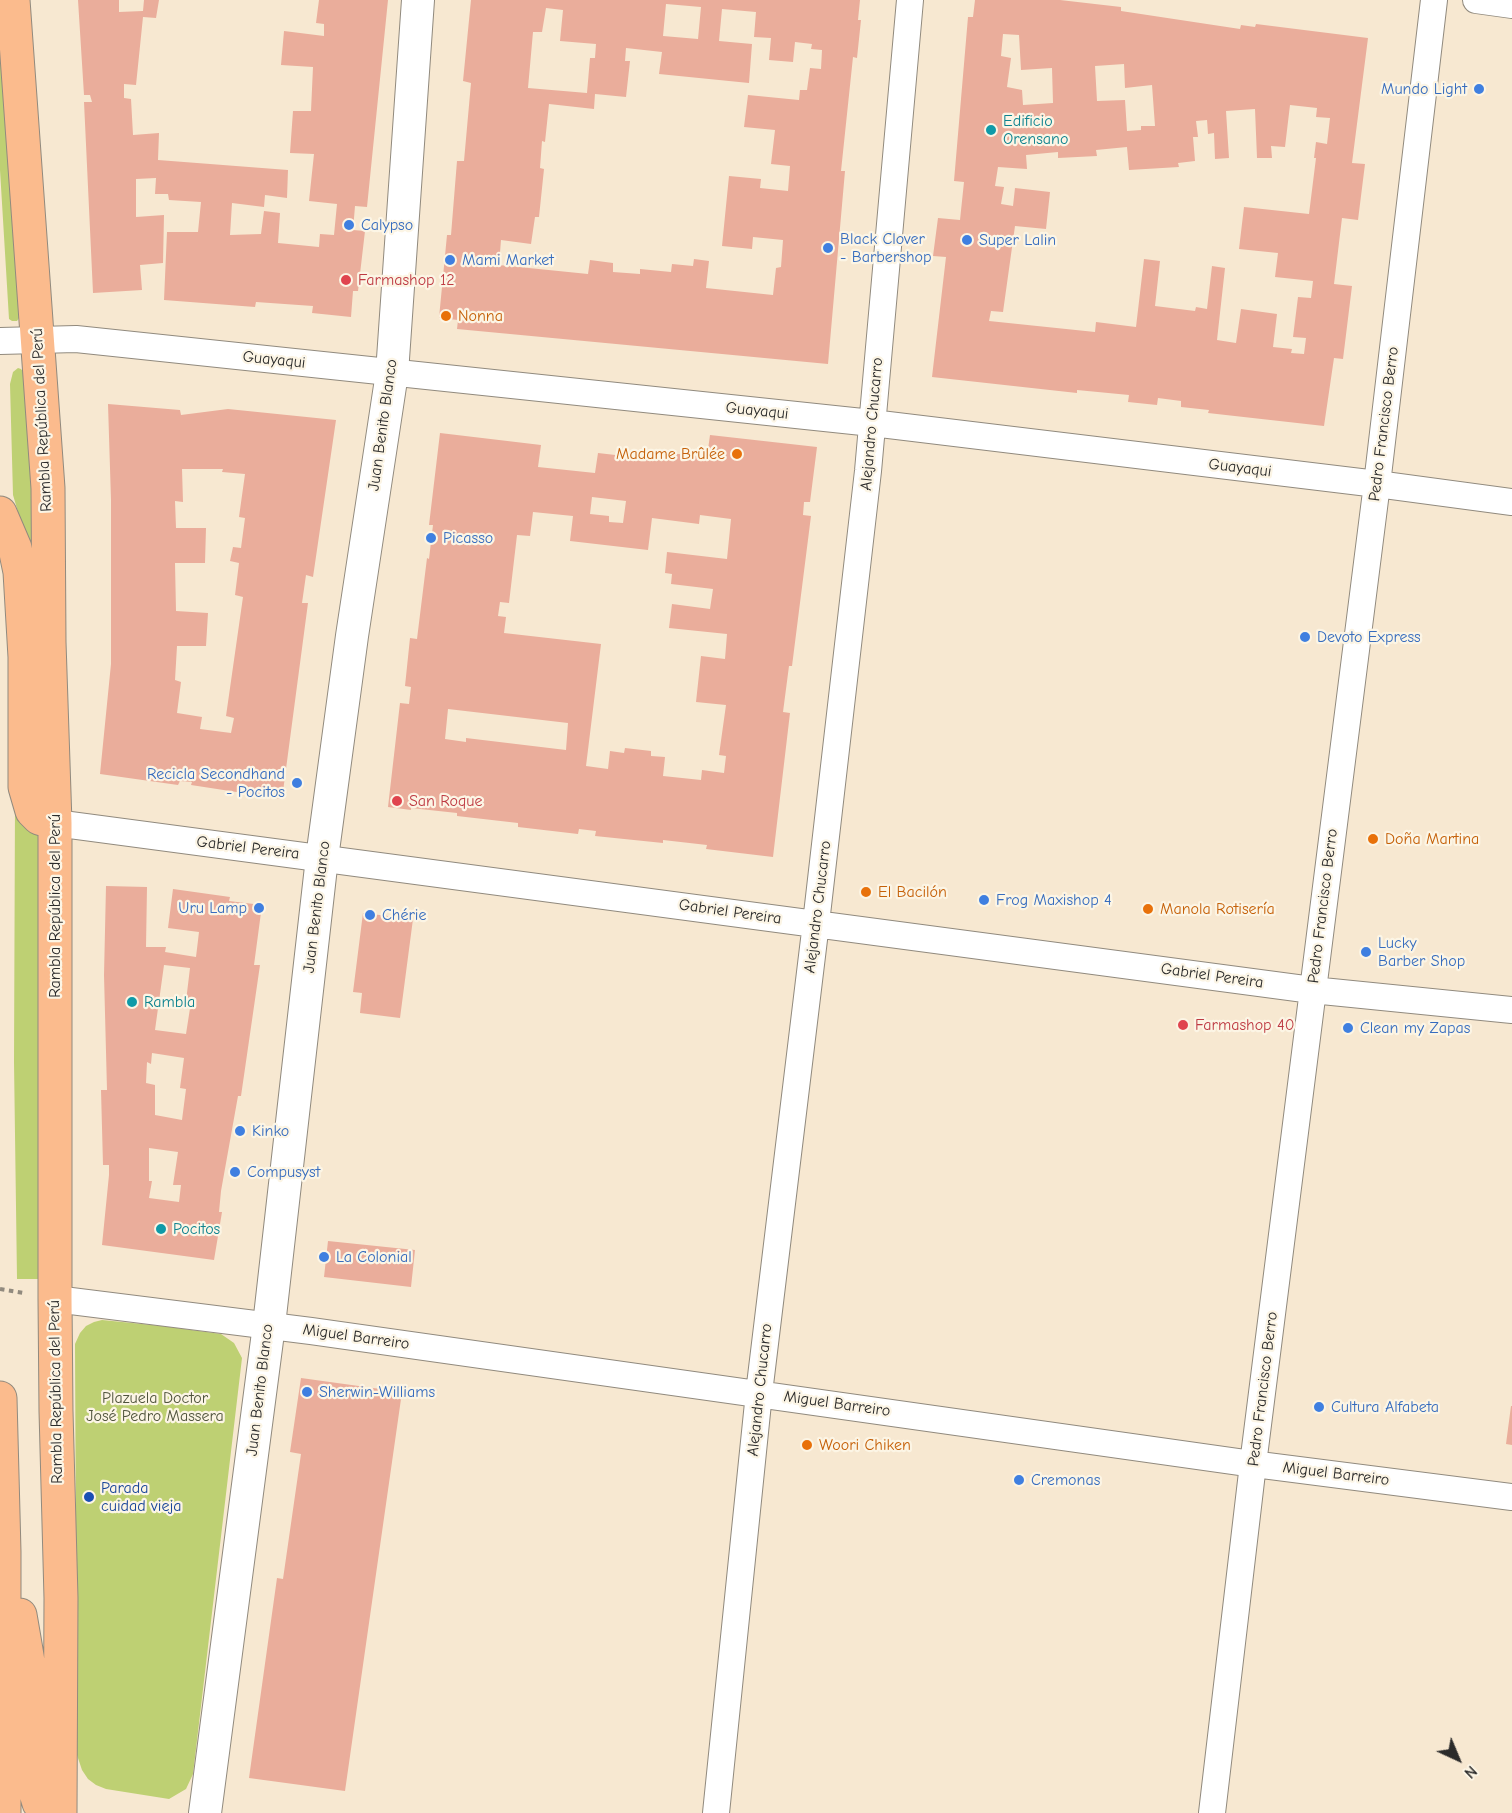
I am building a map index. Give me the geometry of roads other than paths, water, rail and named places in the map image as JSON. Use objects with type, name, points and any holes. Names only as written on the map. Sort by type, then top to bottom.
[{"type":"main road","name":"Rambla República del Perú","points":[[13,0],[48,488],[49,642],[55,823],[55,1299],[61,1598],[59,1813]]},
{"type":"main road","points":[[0,513],[15,548],[20,572],[25,657],[24,770],[26,787],[32,811],[39,818],[55,823]]},
{"type":"main road","points":[[0,1398],[4,1552],[4,1813]]},
{"type":"main road","points":[[4,1552],[16,1591],[30,1673],[30,1766],[34,1787],[39,1803],[45,1809],[59,1813]]},
{"type":"street","name":"Juan Benito Blanco","points":[[205,1813],[269,1325],[322,858],[352,636],[392,373],[418,0]]},
{"type":"street","name":"Alejandro Chucarro","points":[[716,1813],[759,1393],[816,923],[872,423],[910,0]]},
{"type":"street","name":"Pedro Francisco Berro","points":[[1212,1813],[1253,1464],[1377,484],[1434,0]]},
{"type":"street","points":[[1476,0],[1512,5]]},
{"type":"street","name":"Guayaqui","points":[[0,341],[76,339],[872,423],[1512,502]]},
{"type":"street","name":"Gabriel Pereira","points":[[55,823],[1312,990],[1512,1010]]},
{"type":"street","name":"Miguel Barreiro","points":[[55,1299],[269,1325],[1253,1464],[1512,1497]]},
{"type":"place","name":"Mundo Light","points":[[1479,89]]},
{"type":"place","name":"Edificio Orensano","points":[[991,130]]},
{"type":"place","name":"Calypso","points":[[349,225]]},
{"type":"place","name":"Super Lalin","points":[[967,240]]},
{"type":"place","name":"Black Clover - Barbershop","points":[[828,248]]},
{"type":"place","name":"Mami Market","points":[[450,260]]},
{"type":"place","name":"Farmashop 12","points":[[346,280]]},
{"type":"place","name":"Nonna","points":[[446,316]]},
{"type":"place","name":"Madame Brûlée","points":[[737,454]]},
{"type":"place","name":"Picasso","points":[[431,538]]},
{"type":"place","name":"Devoto Express","points":[[1305,637]]},
{"type":"place","name":"Recicla Secondhand - Pocitos","points":[[297,783]]},
{"type":"place","name":"San Roque","points":[[397,801]]},
{"type":"place","name":"Doña Martina","points":[[1373,839]]},
{"type":"place","name":"El Bacilón","points":[[866,892]]},
{"type":"place","name":"Frog Maxishop 4","points":[[984,900]]},
{"type":"place","name":"Uru Lamp","points":[[259,908]]},
{"type":"place","name":"Manola Rotisería","points":[[1148,909]]},
{"type":"place","name":"Chérie","points":[[370,915]]},
{"type":"place","name":"Lucky Barber Shop","points":[[1366,952]]},
{"type":"place","name":"Rambla","points":[[132,1002]]},
{"type":"place","name":"Farmashop 40","points":[[1183,1025]]},
{"type":"place","name":"Clean my Zapas","points":[[1348,1028]]},
{"type":"place","name":"Kinko","points":[[240,1131]]},
{"type":"place","name":"Compusyst","points":[[235,1172]]},
{"type":"place","name":"Pocitos","points":[[161,1229]]},
{"type":"place","name":"La Colonial","points":[[324,1257]]},
{"type":"place","name":"Sherwin-Williams","points":[[307,1392]]},
{"type":"place","name":"Cultura Alfabeta","points":[[1319,1407]]},
{"type":"place","name":"Woori Chiken","points":[[807,1445]]},
{"type":"place","name":"Cremonas","points":[[1019,1480]]},
{"type":"place","name":"Parada cuidad vieja","points":[[89,1497]]},
{"type":"park label","name":"Plazuela Doctor José Pedro Massera","points":[[155,1407]]}]
